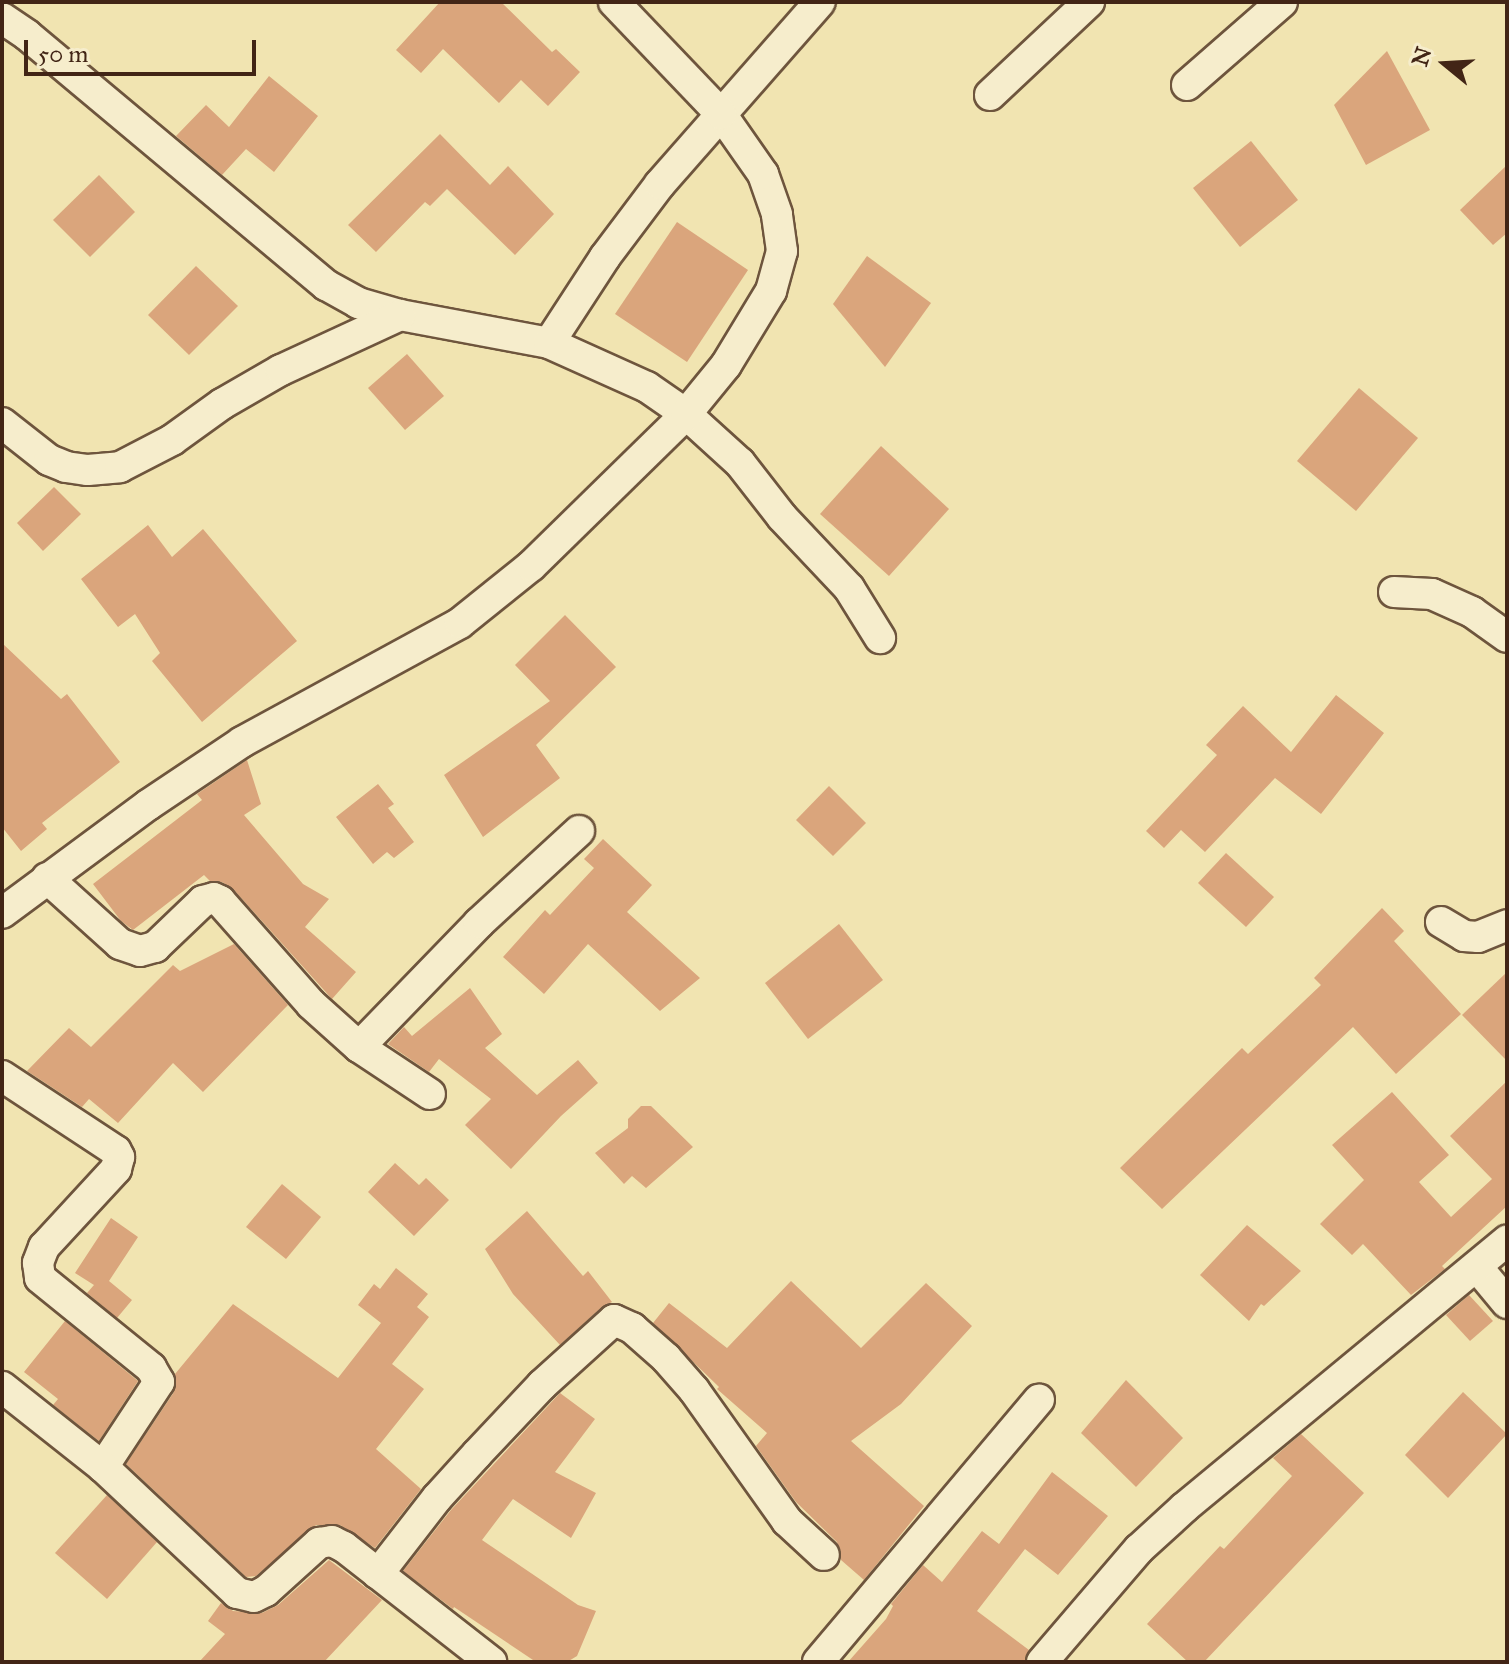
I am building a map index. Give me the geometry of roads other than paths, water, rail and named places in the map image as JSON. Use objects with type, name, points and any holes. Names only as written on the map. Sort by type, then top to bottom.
[{"type":"street","points":[[2,913],[242,742],[460,623],[531,566],[686,414],[753,326],[771,291],[782,251],[777,214],[763,174],[721,114],[614,2]]},
{"type":"street","points":[[549,343],[605,257],[660,184],[820,2]]},
{"type":"street","points":[[990,95],[1089,2]]},
{"type":"street","points":[[1187,85],[1282,2]]},
{"type":"street","points":[[2,18],[38,43],[326,285],[358,303],[400,315],[549,343],[647,387],[686,414],[740,463],[782,517],[849,588],[880,638]]},
{"type":"street","points":[[2,423],[49,460],[66,467],[88,470],[120,467],[172,440],[222,404],[281,370],[400,315]]},
{"type":"street","points":[[1394,592],[1432,594],[1472,612],[1507,637]]},
{"type":"street","points":[[359,1047],[479,923],[579,831]]},
{"type":"street","points":[[47,878],[120,944],[140,951],[155,947],[203,901],[214,898],[220,901],[311,1004],[359,1047],[430,1094]]},
{"type":"street","points":[[1441,922],[1464,936],[1478,937],[1507,925]]},
{"type":"street","points":[[2,1076],[116,1151],[119,1157],[116,1169],[44,1247],[38,1263],[40,1278],[158,1376],[155,1390],[103,1467]]},
{"type":"street","points":[[1042,1662],[1139,1549],[1185,1507],[1507,1241]]},
{"type":"street","points":[[1477,1267],[1507,1303]]},
{"type":"street","points":[[378,1574],[437,1498],[477,1454],[542,1385],[614,1320],[632,1328],[666,1358],[694,1390],[787,1521],[824,1555]]},
{"type":"street","points":[[2,1387],[103,1467],[237,1593],[254,1597],[266,1591],[319,1543],[332,1541],[344,1547],[491,1662]]},
{"type":"street","points":[[818,1662],[1039,1400]]}]
